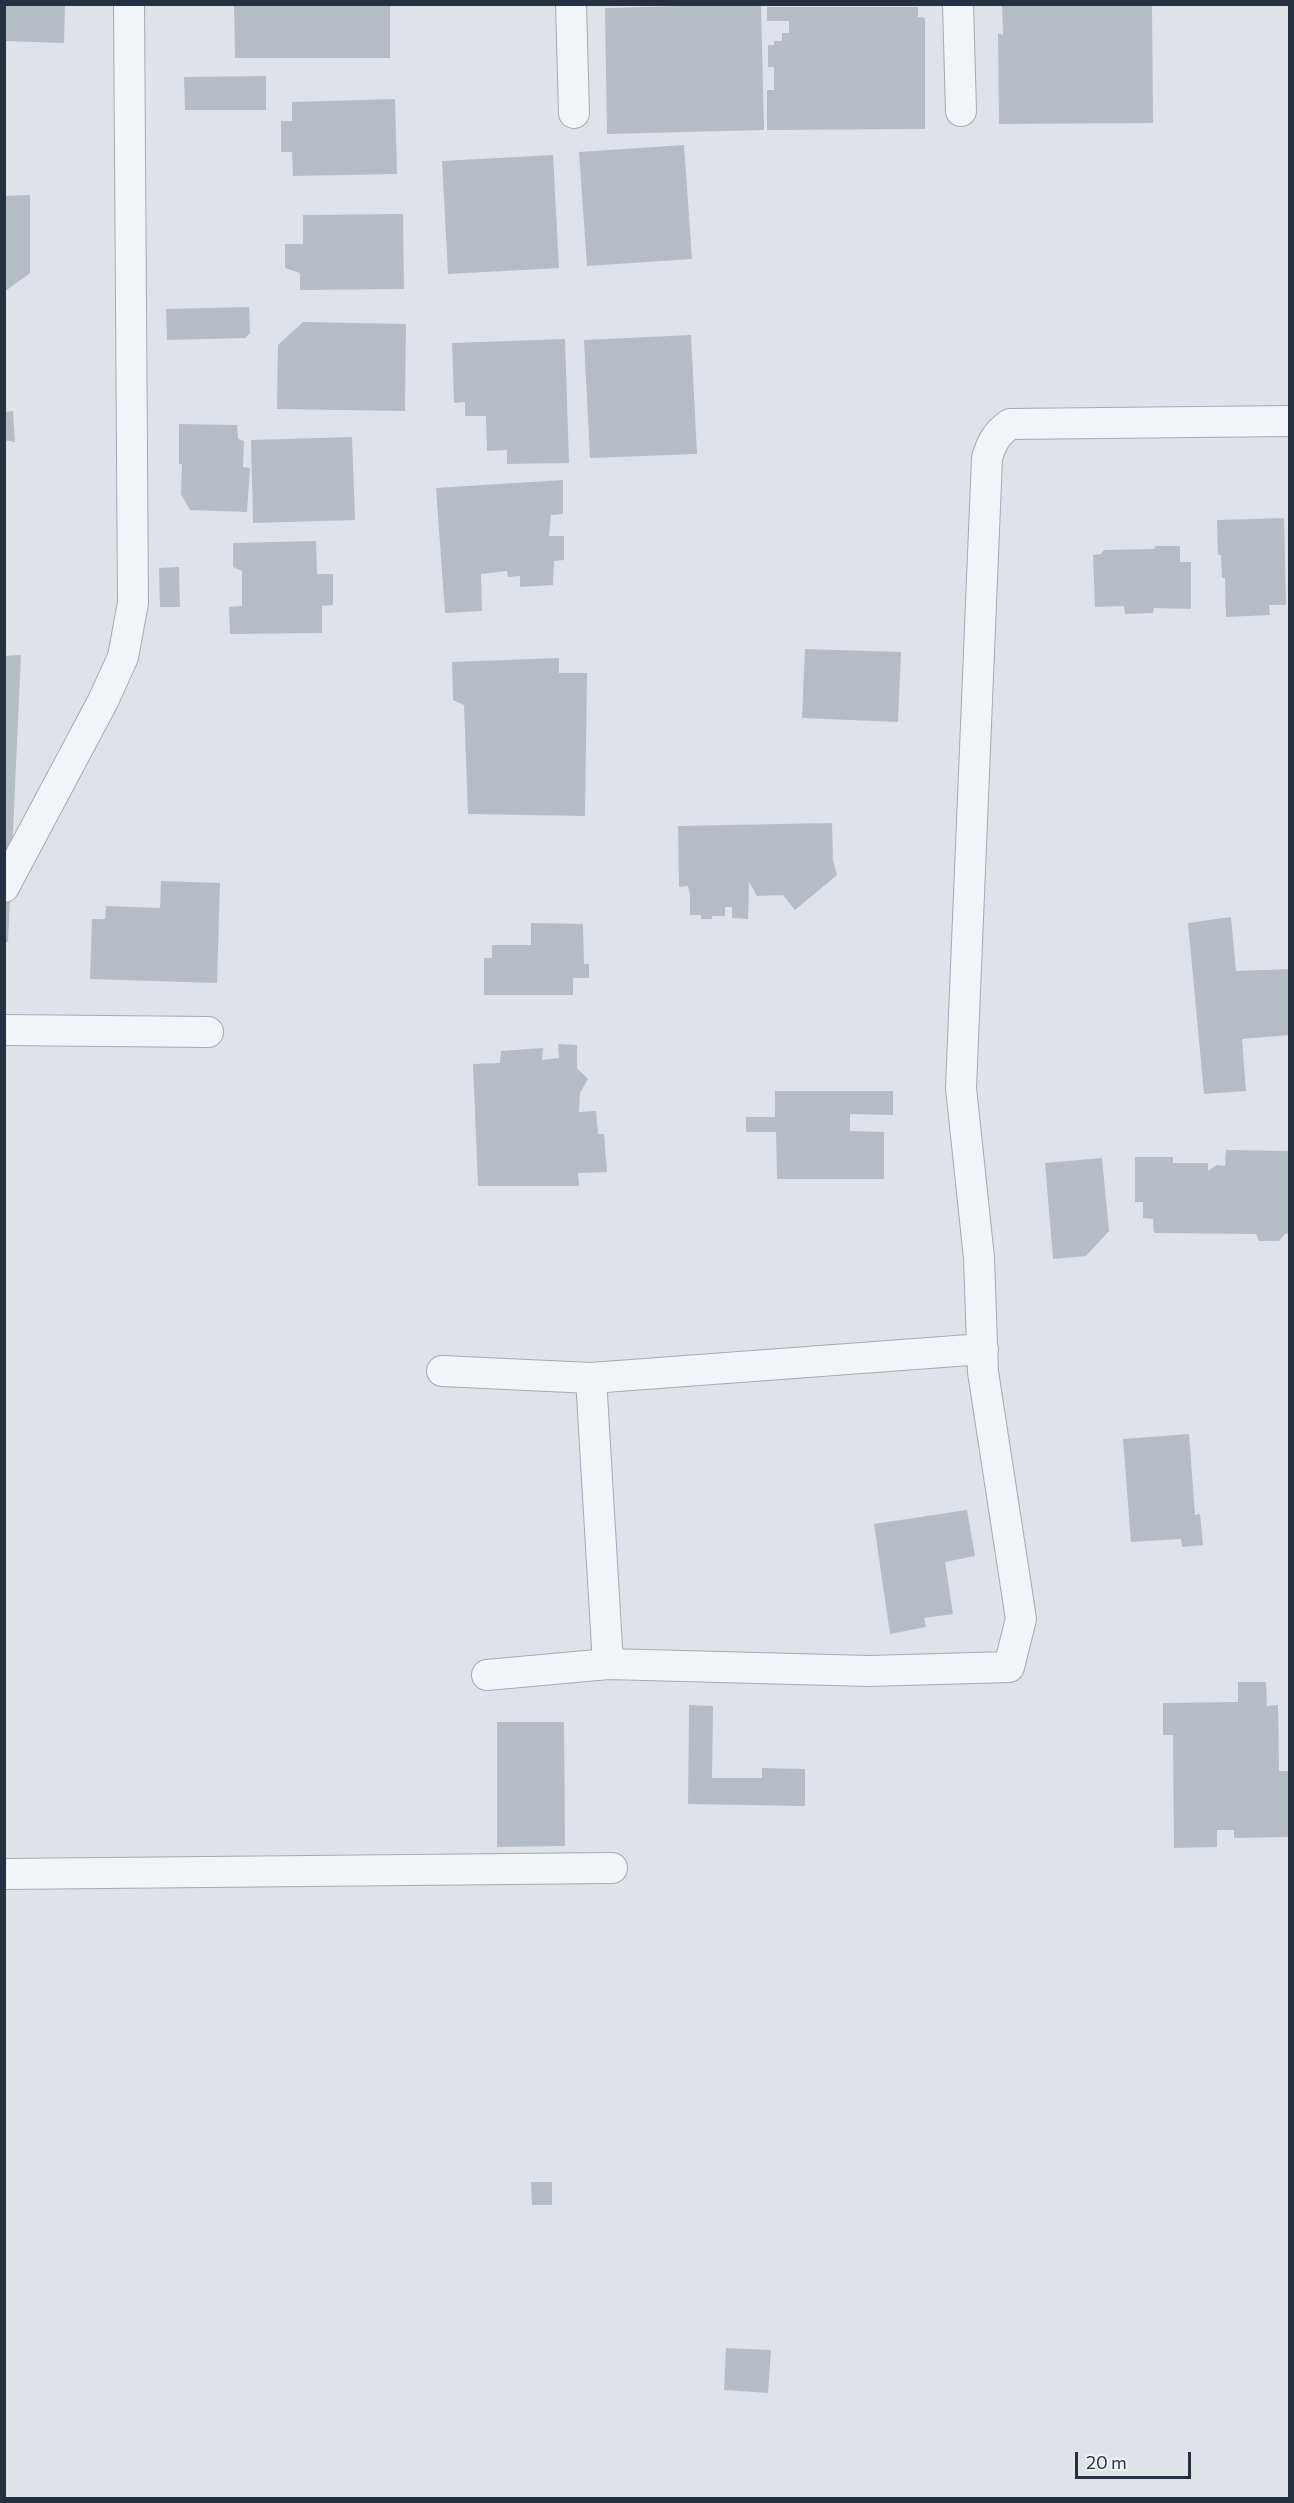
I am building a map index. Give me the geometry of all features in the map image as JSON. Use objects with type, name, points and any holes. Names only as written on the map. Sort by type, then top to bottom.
[{"type":"street","points":[[4,887],[103,701],[123,657],[133,603],[129,4]]},
{"type":"street","points":[[571,4],[574,113]]},
{"type":"street","points":[[958,4],[961,111]]},
{"type":"street","points":[[487,1675],[608,1664],[869,1671],[1009,1667],[1021,1619],[983,1372],[979,1258],[961,1088],[987,470],[992,442],[998,432],[1010,424],[1290,421]]},
{"type":"street","points":[[4,1030],[208,1032]]},
{"type":"street","points":[[442,1371],[591,1378],[983,1349]]},
{"type":"street","points":[[591,1378],[608,1664]]},
{"type":"street","points":[[4,1874],[612,1868]]},
{"type":"building","points":[[4,4],[65,4],[64,43],[4,41]]},
{"type":"building","points":[[234,4],[390,4],[390,58],[235,58]]},
{"type":"building","points":[[761,4],[764,130],[607,134],[605,8]]},
{"type":"building","points":[[1002,4],[1152,4],[1153,123],[999,124],[998,33],[1003,35]]},
{"type":"building","points":[[767,7],[918,7],[918,17],[925,18],[925,129],[767,130],[767,90],[774,90],[774,67],[768,67],[768,45],[774,45],[774,41],[782,41],[782,33],[789,33],[789,21],[767,21]]},
{"type":"building","points":[[266,76],[266,110],[185,110],[184,77]]},
{"type":"building","points":[[395,99],[397,174],[293,176],[292,152],[281,152],[281,121],[292,121],[292,102]]},
{"type":"building","points":[[684,145],[692,259],[587,266],[579,152]]},
{"type":"building","points":[[553,155],[559,268],[448,274],[442,161]]},
{"type":"building","points":[[30,195],[30,273],[4,292],[4,196]]},
{"type":"building","points":[[403,214],[404,289],[300,290],[300,273],[285,268],[285,244],[303,244],[303,215]]},
{"type":"building","points":[[249,307],[250,333],[245,338],[167,340],[166,309]]},
{"type":"building","points":[[303,322],[406,324],[405,411],[277,409],[278,345]]},
{"type":"building","points":[[691,335],[697,454],[590,458],[584,340]]},
{"type":"building","points":[[565,339],[569,463],[507,464],[507,450],[487,451],[486,416],[465,416],[465,402],[454,403],[452,343]]},
{"type":"building","points":[[13,411],[15,442],[4,440],[4,412]]},
{"type":"building","points":[[179,424],[237,425],[238,439],[244,441],[243,467],[250,468],[247,512],[190,510],[181,494],[182,464],[179,464]]},
{"type":"building","points":[[352,437],[355,520],[253,523],[251,440]]},
{"type":"building","points":[[563,480],[563,514],[551,515],[549,536],[564,536],[564,560],[554,561],[553,585],[520,587],[520,576],[508,577],[507,571],[481,574],[482,611],[445,613],[436,488]]},
{"type":"building","points":[[1284,518],[1286,605],[1269,605],[1270,615],[1226,617],[1225,578],[1222,578],[1221,555],[1218,555],[1217,520]]},
{"type":"building","points":[[316,541],[317,574],[333,574],[333,605],[322,606],[322,633],[230,634],[229,607],[242,606],[242,571],[233,567],[233,543]]},
{"type":"building","points":[[1156,546],[1180,546],[1180,562],[1191,562],[1191,609],[1154,608],[1153,613],[1125,614],[1124,606],[1095,607],[1093,555],[1101,554],[1104,550],[1154,549]]},
{"type":"building","points":[[179,567],[180,607],[160,607],[159,568]]},
{"type":"building","points":[[805,649],[901,652],[898,722],[802,718]]},
{"type":"building","points":[[21,655],[8,942],[4,942],[4,656]]},
{"type":"building","points":[[559,658],[559,673],[587,673],[585,816],[468,814],[464,705],[453,700],[452,662]]},
{"type":"building","points":[[832,823],[833,860],[837,875],[795,910],[783,895],[757,896],[749,882],[748,919],[732,918],[732,907],[725,907],[725,916],[712,916],[712,919],[701,919],[701,915],[690,915],[688,886],[679,887],[678,826]]},
{"type":"building","points":[[161,881],[220,883],[217,983],[90,979],[92,919],[105,919],[106,906],[160,908]]},
{"type":"building","points":[[1231,917],[1236,971],[1290,969],[1290,1035],[1242,1039],[1246,1091],[1204,1094],[1188,923]]},
{"type":"building","points":[[531,923],[583,924],[584,964],[589,964],[589,978],[573,978],[573,995],[484,995],[484,958],[492,958],[492,945],[531,945]]},
{"type":"building","points":[[558,1044],[577,1045],[577,1068],[588,1079],[580,1093],[579,1112],[596,1111],[598,1134],[604,1134],[607,1172],[578,1173],[579,1186],[478,1186],[473,1064],[500,1063],[501,1051],[543,1048],[542,1060],[559,1058]]},
{"type":"building","points":[[775,1091],[893,1091],[893,1115],[850,1114],[850,1131],[884,1132],[884,1179],[777,1179],[776,1132],[746,1132],[746,1117],[775,1117]]},
{"type":"building","points":[[1226,1150],[1290,1151],[1290,1233],[1285,1234],[1279,1241],[1259,1241],[1256,1234],[1154,1233],[1153,1219],[1143,1218],[1143,1202],[1135,1202],[1135,1157],[1173,1157],[1173,1163],[1208,1163],[1208,1171],[1217,1165],[1225,1166]]},
{"type":"building","points":[[1102,1158],[1109,1231],[1086,1256],[1053,1259],[1045,1163]]},
{"type":"building","points":[[1189,1434],[1195,1515],[1200,1514],[1203,1545],[1182,1547],[1181,1539],[1131,1542],[1123,1439]]},
{"type":"building","points":[[967,1510],[975,1556],[945,1562],[953,1614],[924,1618],[926,1627],[890,1634],[874,1524]]},
{"type":"building","points":[[1238,1682],[1266,1682],[1267,1706],[1278,1705],[1279,1771],[1290,1771],[1290,1837],[1234,1838],[1234,1830],[1217,1830],[1217,1847],[1174,1848],[1173,1735],[1163,1735],[1163,1703],[1238,1702]]},
{"type":"building","points":[[689,1705],[713,1706],[712,1778],[762,1778],[762,1768],[805,1769],[805,1806],[688,1804]]},
{"type":"building","points":[[497,1722],[564,1722],[565,1846],[497,1847]]},
{"type":"building","points":[[531,2182],[552,2182],[552,2205],[532,2205]]},
{"type":"building","points":[[726,2348],[771,2350],[768,2393],[724,2390]]}]
